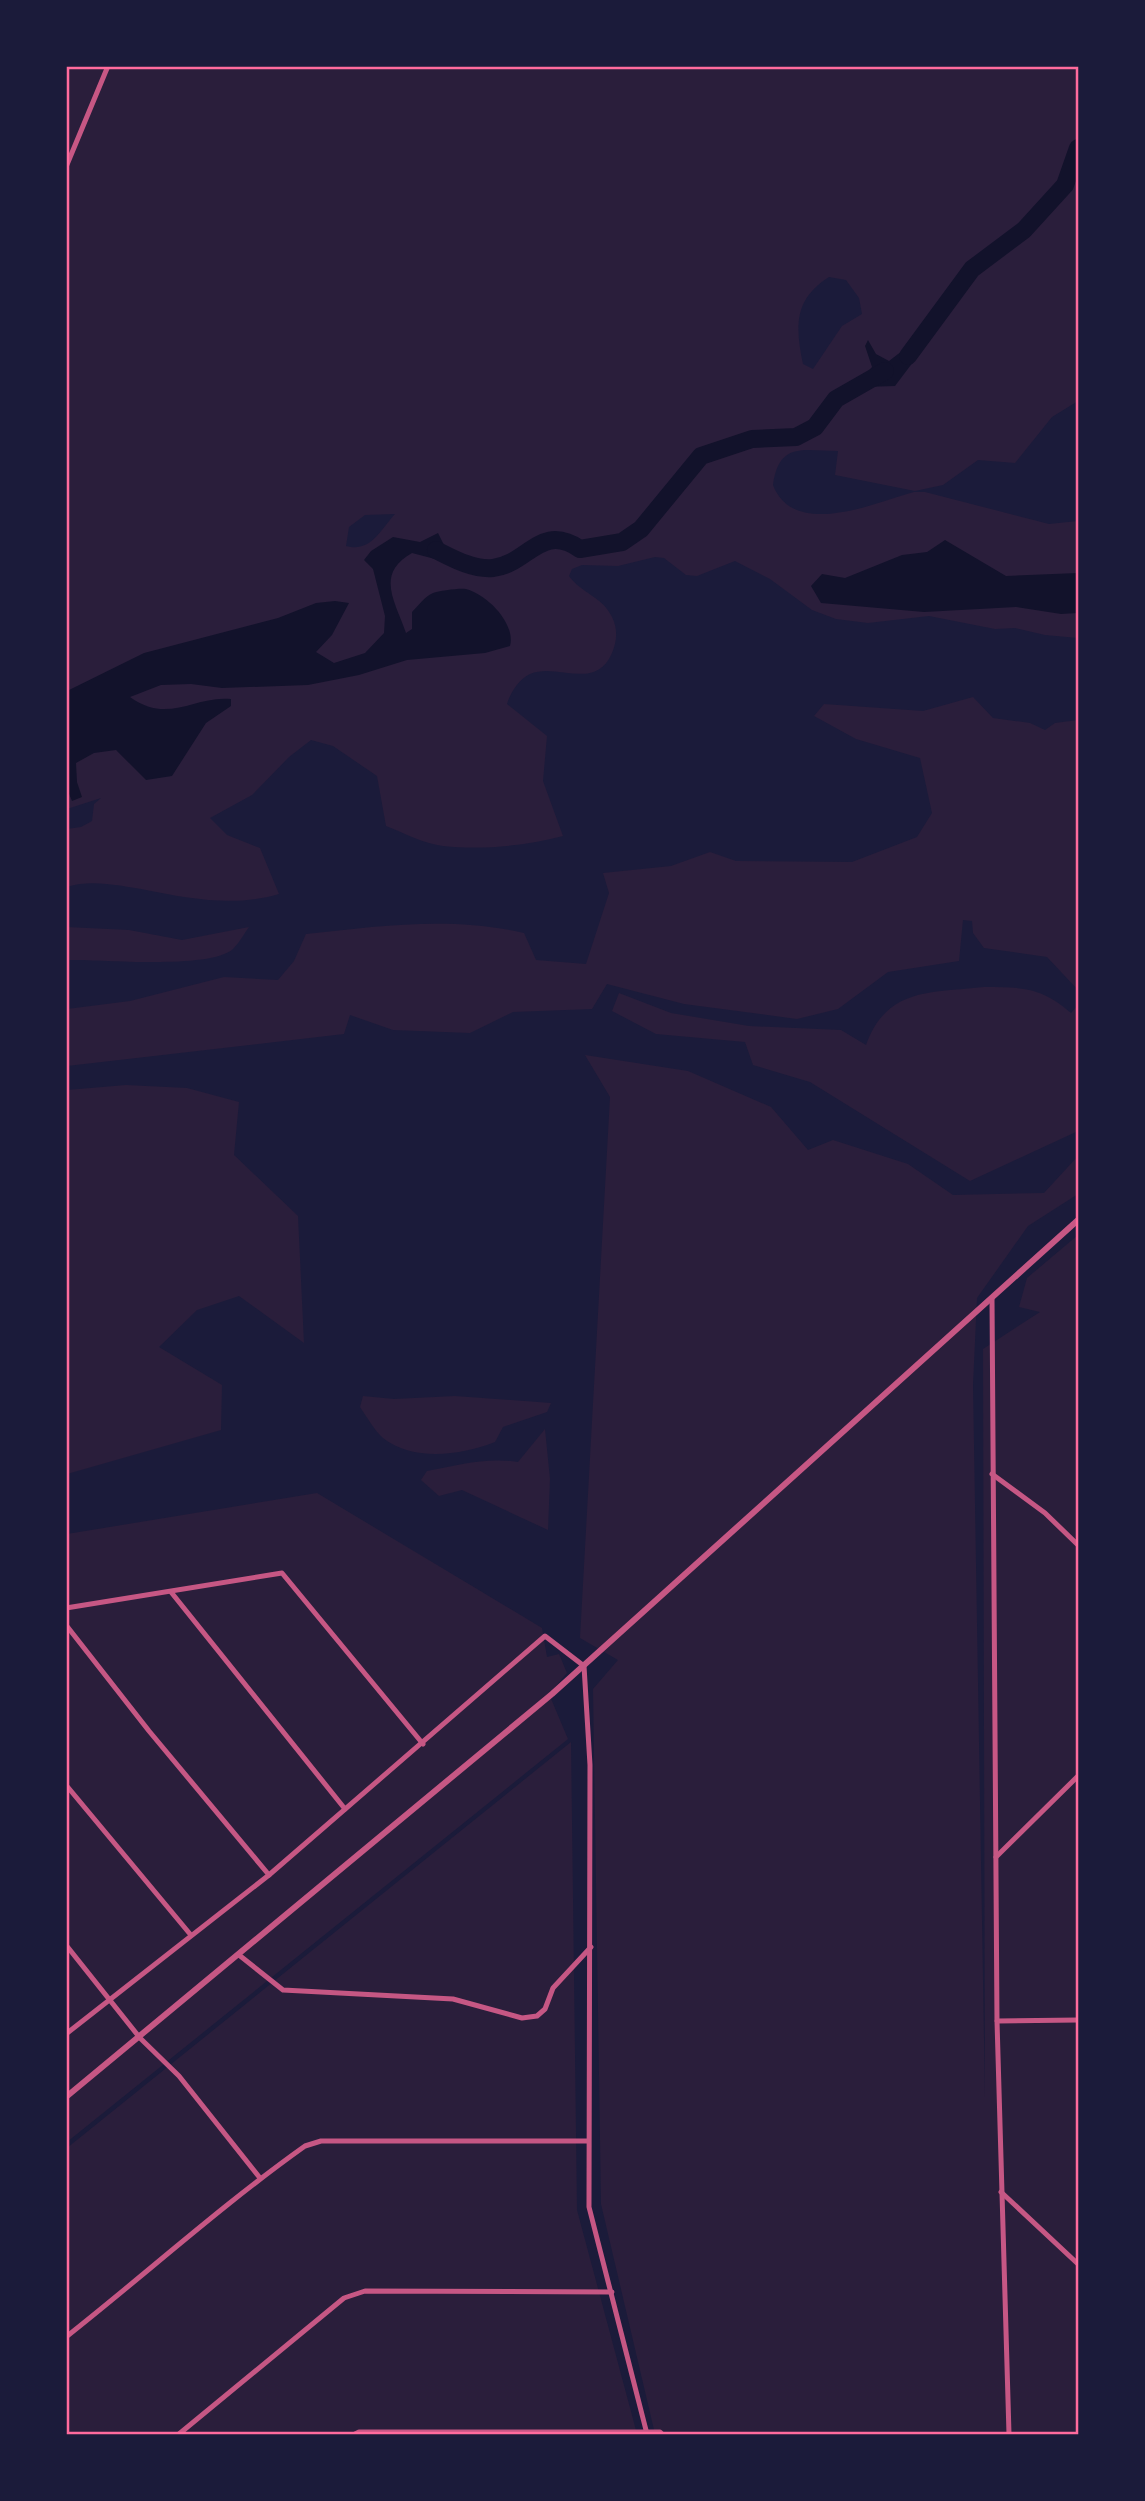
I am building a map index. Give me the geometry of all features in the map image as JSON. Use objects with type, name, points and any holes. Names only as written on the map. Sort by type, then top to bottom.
[{"type":"street","points":[[66,167],[108,66]]},
{"type":"street","points":[[66,2096],[140,2038],[584,1665],[1079,1220]]},
{"type":"street","points":[[992,1298],[996,2021],[1009,2434]]},
{"type":"street","points":[[992,1474],[1045,1513],[1079,1545]]},
{"type":"street","points":[[66,1608],[282,1573],[423,1744]]},
{"type":"street","points":[[170,1592],[345,1809]]},
{"type":"street","points":[[66,1625],[149,1731],[269,1875]]},
{"type":"street","points":[[66,2034],[190,1934],[269,1875],[545,1636],[584,1665],[590,1765],[589,2207],[647,2434]]},
{"type":"street","points":[[996,1857],[1079,1776]]},
{"type":"street","points":[[66,1786],[190,1934]]},
{"type":"street","points":[[66,1945],[140,2038],[179,2076],[260,2178]]},
{"type":"street","points":[[239,1955],[283,1990],[453,1999],[523,2018],[537,2016],[545,2009],[553,1988],[591,1947]]},
{"type":"street","points":[[996,2021],[1079,2020]]},
{"type":"street","points":[[66,2337],[260,2178],[305,2146],[321,2141],[588,2141]]},
{"type":"street","points":[[1001,2191],[1079,2264]]},
{"type":"street","points":[[178,2434],[344,2298],[365,2291],[612,2292]]},
{"type":"street","points":[[355,2434],[647,2434],[660,2431],[662,2434]]},
{"type":"shaded area","points":[[67,67],[1078,67],[1078,401],[1052,417],[1015,463],[978,460],[943,485],[915,491],[835,475],[838,451],[804,450],[787,455],[781,461],[773,485],[784,502],[799,511],[817,514],[859,509],[914,492],[925,492],[1049,524],[1078,521],[1078,638],[1045,635],[1015,628],[995,629],[929,616],[868,623],[836,619],[812,610],[770,579],[735,561],[697,576],[686,575],[664,558],[655,557],[618,566],[582,565],[572,569],[569,576],[603,605],[612,617],[616,635],[612,653],[605,665],[586,674],[541,671],[530,674],[522,679],[507,704],[547,736],[543,781],[563,836],[519,845],[473,848],[443,846],[414,838],[386,826],[377,776],[333,746],[311,740],[289,757],[252,795],[210,818],[227,835],[260,848],[279,894],[229,901],[106,884],[67,887],[67,829],[81,827],[92,821],[94,804],[101,798],[67,809]],"holes":[[[829,277],[846,280],[859,298],[862,314],[842,326],[813,369],[803,364],[798,326],[800,314],[809,295]],[[395,514],[369,543],[355,547],[346,546],[349,527],[365,515]]]},
{"type":"shaded area","points":[[920,337],[929,341],[895,386],[864,387],[862,378],[872,367],[865,346],[868,340],[876,354],[889,361]]},
{"type":"shaded area","points":[[438,533],[444,545],[456,555],[454,564],[412,553],[401,561],[391,579],[393,599],[406,633],[412,629],[412,612],[427,596],[440,591],[466,589],[483,597],[505,620],[511,637],[510,646],[485,653],[407,660],[359,675],[308,685],[222,688],[191,684],[161,685],[130,697],[157,709],[218,699],[231,699],[231,706],[206,723],[172,776],[146,780],[116,750],[94,753],[76,763],[77,782],[82,797],[72,801],[67,789],[67,691],[144,653],[278,618],[316,603],[349,603],[332,635],[316,652],[334,663],[365,653],[384,633],[385,616],[373,569],[364,560],[371,551],[393,537],[420,542]]},
{"type":"shaded area","points":[[945,540],[1006,576],[1078,573],[1078,613],[1061,614],[1016,607],[924,612],[821,603],[811,586],[822,574],[845,578],[902,555],[927,552]]},
{"type":"shaded area","points":[[973,697],[993,718],[1030,723],[1045,730],[1055,723],[1078,720],[1078,990],[1047,957],[984,948],[973,933],[972,921],[963,920],[959,961],[888,972],[838,1009],[797,1019],[684,1004],[607,984],[592,1009],[513,1012],[470,1033],[393,1030],[350,1015],[344,1034],[67,1066],[67,1009],[130,1001],[224,977],[278,980],[294,961],[306,934],[415,924],[470,925],[524,933],[536,960],[586,964],[609,893],[603,873],[671,866],[710,852],[736,861],[852,862],[917,837],[932,813],[920,758],[856,739],[814,716],[824,704],[923,711]]},
{"type":"shaded area","points":[[66,927],[129,930],[182,940],[249,927],[233,949],[220,955],[202,959],[153,962],[67,960]]},
{"type":"shaded area","points":[[984,987],[1030,990],[1050,998],[1071,1013],[1078,1005],[1078,1131],[970,1181],[810,1082],[753,1065],[745,1042],[656,1034],[612,1011],[619,993],[671,1013],[749,1026],[841,1030],[866,1045],[875,1026],[886,1012],[913,996]]},
{"type":"shaded area","points":[[585,1055],[688,1071],[771,1107],[808,1150],[833,1140],[908,1164],[953,1195],[1044,1193],[1078,1156],[1078,1194],[1028,1226],[977,1298],[973,1385],[985,2099],[983,1349],[1040,1312],[1019,1307],[1027,1278],[1078,1235],[1078,2434],[655,2434],[601,2204],[593,1689],[618,1660],[580,1638],[610,1097]]},
{"type":"shaded area","points":[[126,1085],[187,1088],[239,1102],[234,1155],[298,1216],[304,1343],[239,1296],[197,1310],[159,1347],[222,1385],[221,1430],[67,1474],[67,1090]]},
{"type":"shaded area","points":[[363,1396],[394,1399],[455,1396],[551,1403],[547,1412],[503,1427],[495,1442],[468,1450],[438,1454],[409,1451],[383,1438],[360,1407]]},
{"type":"shaded area","points":[[545,1429],[550,1479],[548,1530],[462,1490],[439,1496],[421,1480],[427,1471],[461,1464],[495,1460],[518,1462]]},
{"type":"shaded area","points":[[317,1493],[542,1628],[547,1657],[559,1654],[567,1673],[549,1694],[568,1739],[67,2142],[67,1534]]},
{"type":"shaded area","points":[[571,1742],[577,2210],[637,2434],[67,2434],[67,2148]]},
{"type":"waterway","points":[[908,356],[972,269],[1024,230],[1065,185],[1078,148]]},
{"type":"waterway","points":[[436,550],[470,565],[493,568],[516,560],[545,542],[566,542],[580,549],[622,542],[641,529],[701,456],[752,439],[796,437],[815,427],[836,399],[885,371]]}]
